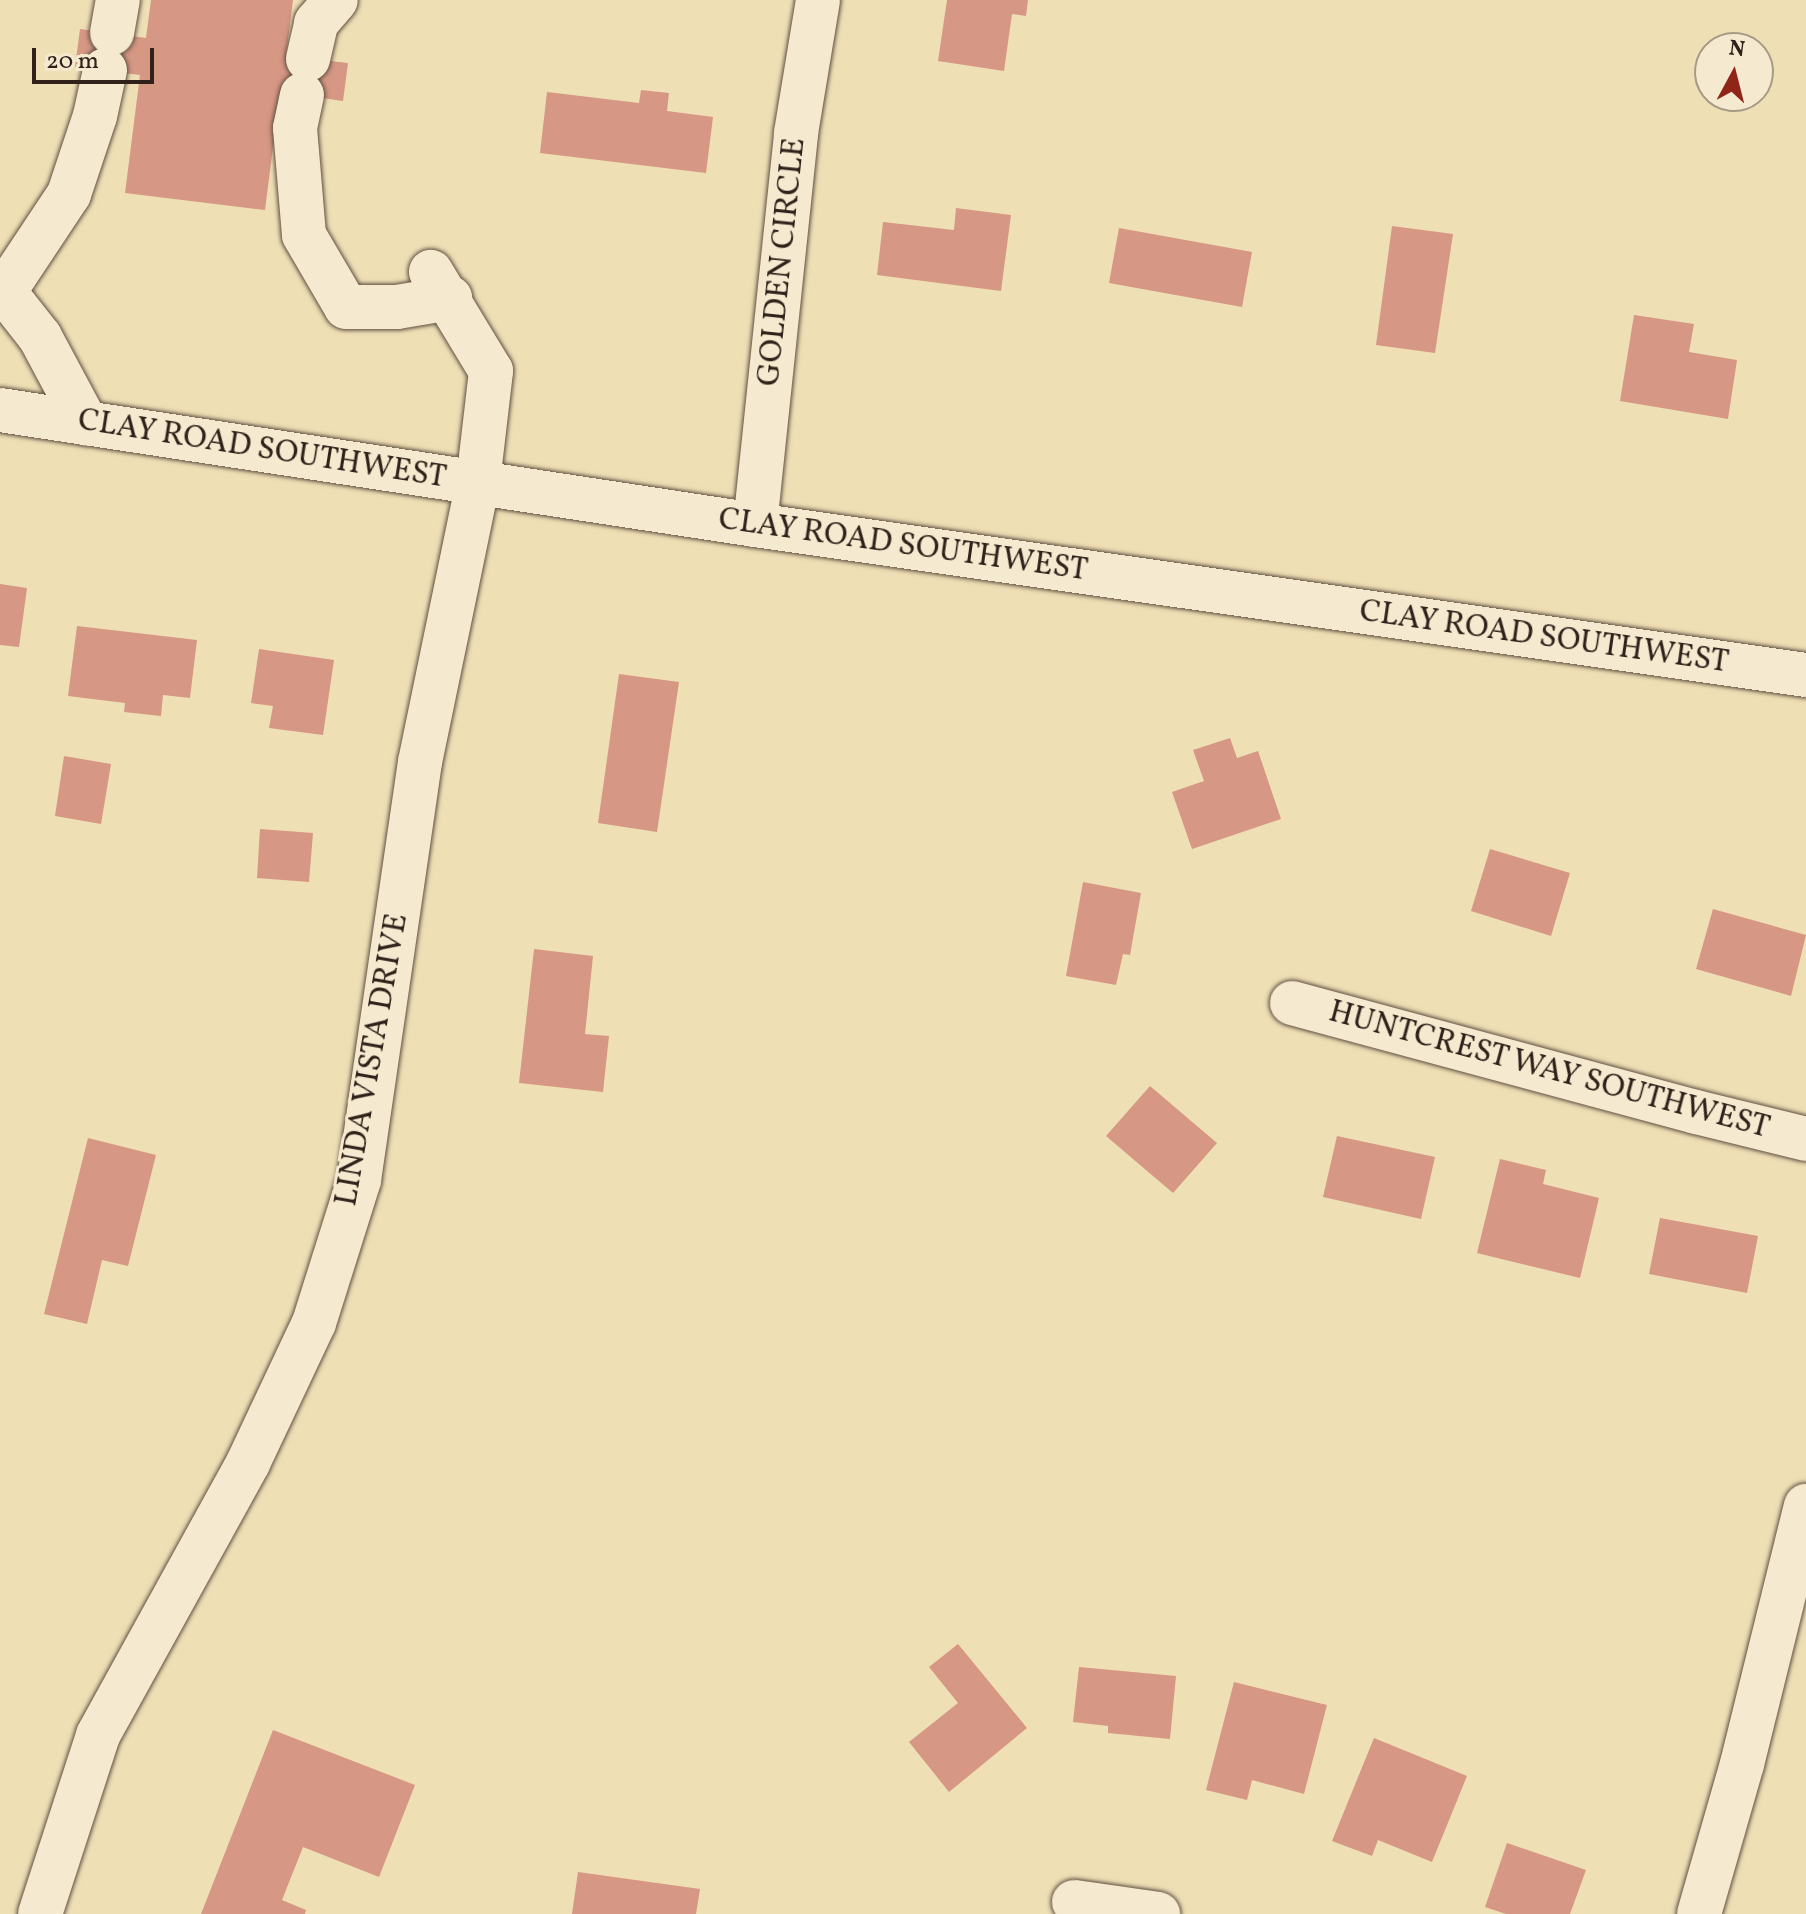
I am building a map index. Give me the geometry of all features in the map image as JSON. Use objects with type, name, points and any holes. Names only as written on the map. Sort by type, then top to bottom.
[{"type":"street","name":"LINDA VISTA DRIVE","points":[[40,1914],[98,1735],[248,1463],[314,1323],[354,1194],[420,762],[478,482],[491,371],[441,285],[397,307],[346,307],[304,235],[295,128],[316,23],[336,0]]},
{"type":"street","name":"GOLDEN CIRCLE","points":[[755,525],[796,133],[818,0]]},
{"type":"street","points":[[86,423],[40,337],[1,294],[69,194],[95,116],[112,35]]},
{"type":"street","name":"CLAY ROAD SOUTHWEST","points":[[0,410],[755,525],[1806,675]]},
{"type":"street","name":"HUNTCREST WAY SOUTHWEST","points":[[1292,1003],[1806,1139]]},
{"type":"street","points":[[1699,1914],[1742,1764],[1806,1506]]},
{"type":"street","points":[[1074,1902],[1158,1914]]},
{"type":"building","points":[[151,0],[293,0],[286,56],[348,63],[343,101],[280,92],[265,210],[125,193],[140,75],[75,67],[80,29],[146,38]]},
{"type":"building","points":[[947,0],[1028,0],[1026,16],[1012,14],[1004,71],[938,61]]},
{"type":"building","points":[[641,90],[669,93],[667,111],[713,117],[706,173],[540,153],[547,92],[639,103]]},
{"type":"building","points":[[956,208],[1011,215],[1001,291],[877,275],[883,222],[954,230]]},
{"type":"building","points":[[1392,226],[1453,234],[1435,353],[1376,345]]},
{"type":"building","points":[[1119,228],[1252,252],[1242,307],[1109,283]]},
{"type":"building","points":[[1634,315],[1694,324],[1689,352],[1737,360],[1728,419],[1620,401]]},
{"type":"building","points":[[0,584],[27,588],[19,647],[0,645]]},
{"type":"building","points":[[77,626],[197,640],[190,698],[163,695],[161,716],[124,712],[125,703],[68,696]]},
{"type":"building","points":[[259,649],[334,660],[323,735],[269,728],[273,706],[251,703]]},
{"type":"building","points":[[619,674],[679,682],[657,832],[598,823]]},
{"type":"building","points":[[1230,738],[1237,758],[1258,751],[1281,819],[1192,849],[1172,792],[1204,781],[1193,750]]},
{"type":"building","points":[[64,756],[111,764],[101,824],[55,816]]},
{"type":"building","points":[[260,829],[313,833],[309,882],[257,878]]},
{"type":"building","points":[[1490,849],[1570,873],[1551,936],[1471,911]]},
{"type":"building","points":[[1083,882],[1141,893],[1130,955],[1123,954],[1116,985],[1066,976]]},
{"type":"building","points":[[1713,909],[1806,935],[1791,996],[1696,969]]},
{"type":"building","points":[[534,949],[593,956],[585,1034],[609,1036],[603,1092],[519,1083]]},
{"type":"building","points":[[1150,1086],[1217,1143],[1173,1193],[1106,1136]]},
{"type":"building","points":[[1337,1136],[1435,1157],[1421,1219],[1323,1197]]},
{"type":"building","points":[[88,1138],[156,1155],[128,1266],[102,1260],[87,1324],[44,1314]]},
{"type":"building","points":[[1500,1159],[1546,1170],[1543,1184],[1599,1198],[1580,1278],[1477,1253]]},
{"type":"building","points":[[1660,1218],[1758,1236],[1747,1293],[1649,1274]]},
{"type":"building","points":[[958,1644],[1027,1728],[949,1792],[909,1742],[958,1703],[929,1667]]},
{"type":"building","points":[[1079,1667],[1176,1676],[1170,1739],[1108,1733],[1108,1726],[1073,1722]]},
{"type":"building","points":[[1234,1682],[1327,1705],[1304,1794],[1252,1780],[1247,1800],[1206,1790]]},
{"type":"building","points":[[273,1730],[415,1785],[379,1877],[303,1847],[282,1900],[306,1910],[305,1914],[201,1914]]},
{"type":"building","points":[[1374,1738],[1467,1776],[1432,1862],[1378,1840],[1372,1856],[1332,1841]]},
{"type":"building","points":[[1507,1843],[1586,1870],[1570,1914],[1506,1914],[1485,1907]]},
{"type":"building","points":[[578,1872],[700,1889],[696,1914],[572,1914]]}]
